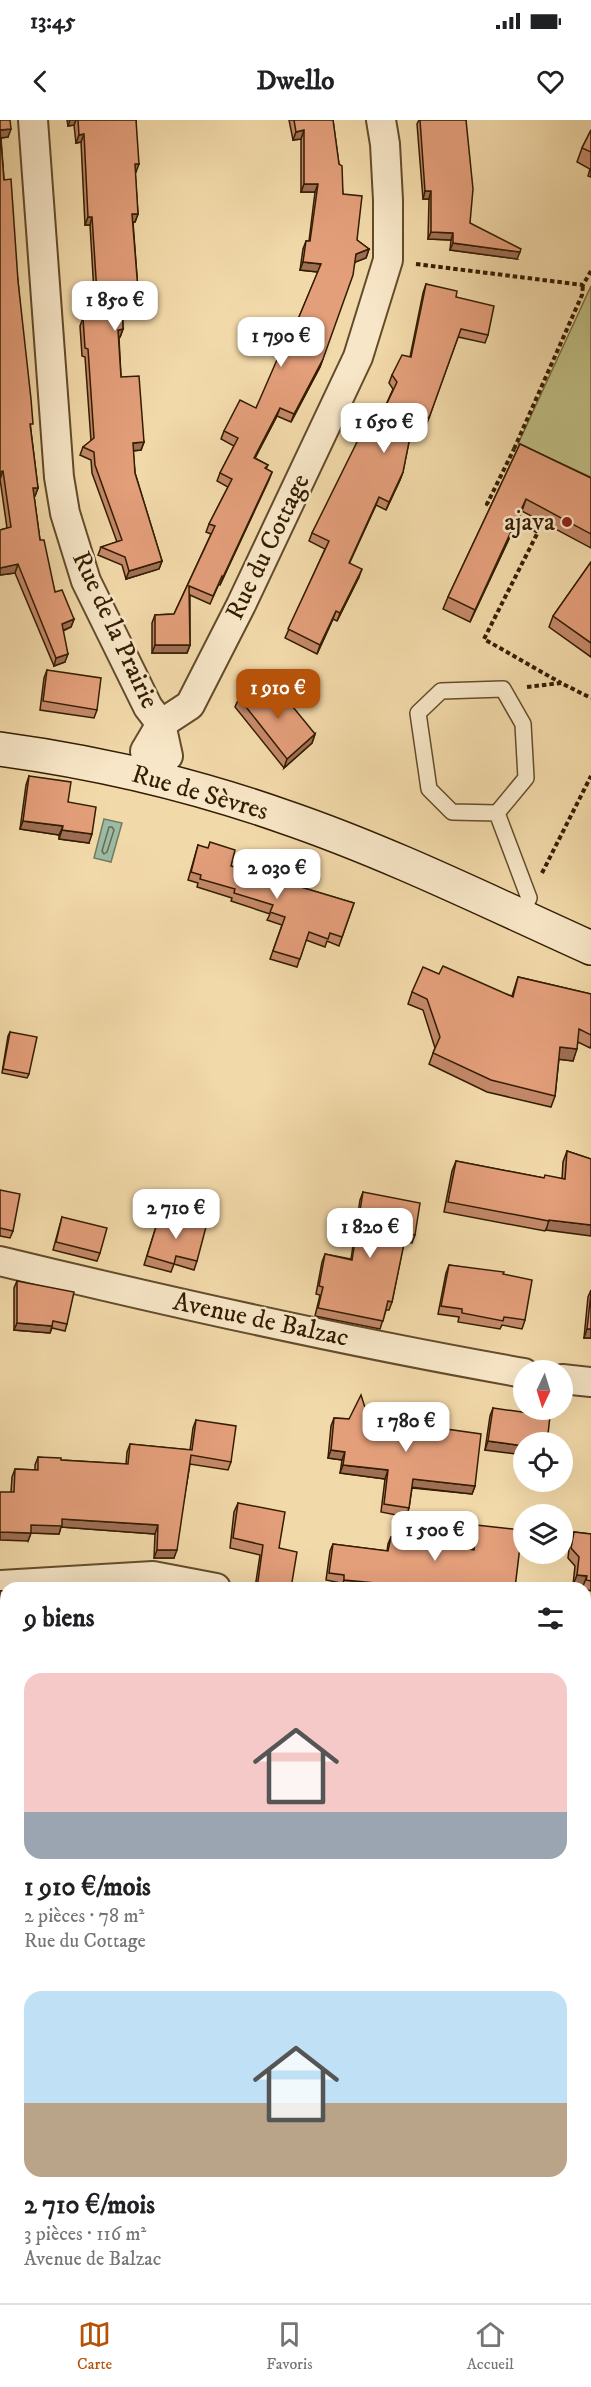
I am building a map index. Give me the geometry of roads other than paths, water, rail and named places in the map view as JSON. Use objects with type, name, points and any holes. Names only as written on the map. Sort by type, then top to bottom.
[{"type":"main road","name":"Rue de Sèvres","points":[[0,749],[148,776],[282,816],[525,907],[591,948]]},
{"type":"street","name":"Rue de la Prairie","points":[[33,120],[59,477],[65,513],[86,581],[148,707],[161,724]]},
{"type":"street","name":"Rue du Cottage","points":[[161,724],[190,705],[246,594],[358,357],[388,260],[388,200],[385,144],[381,120]]},
{"type":"street","points":[[148,776],[168,756],[161,724]]},
{"type":"street","name":"Avenue de Balzac","points":[[0,1261],[112,1288],[402,1351],[513,1371]]},
{"type":"street","points":[[573,1380],[591,1382]]},
{"type":"street","points":[[51,1582],[153,1576],[184,1582]]},
{"type":"lane","points":[[503,689],[523,724],[526,778],[496,813],[452,813],[429,789],[418,713],[441,691],[503,689]]},
{"type":"lane","points":[[496,813],[525,907]]},
{"type":"water","points":[[104,819],[122,823],[111,862],[94,858]]},
{"type":"place","name":"ajava","points":[[567,522]]}]
